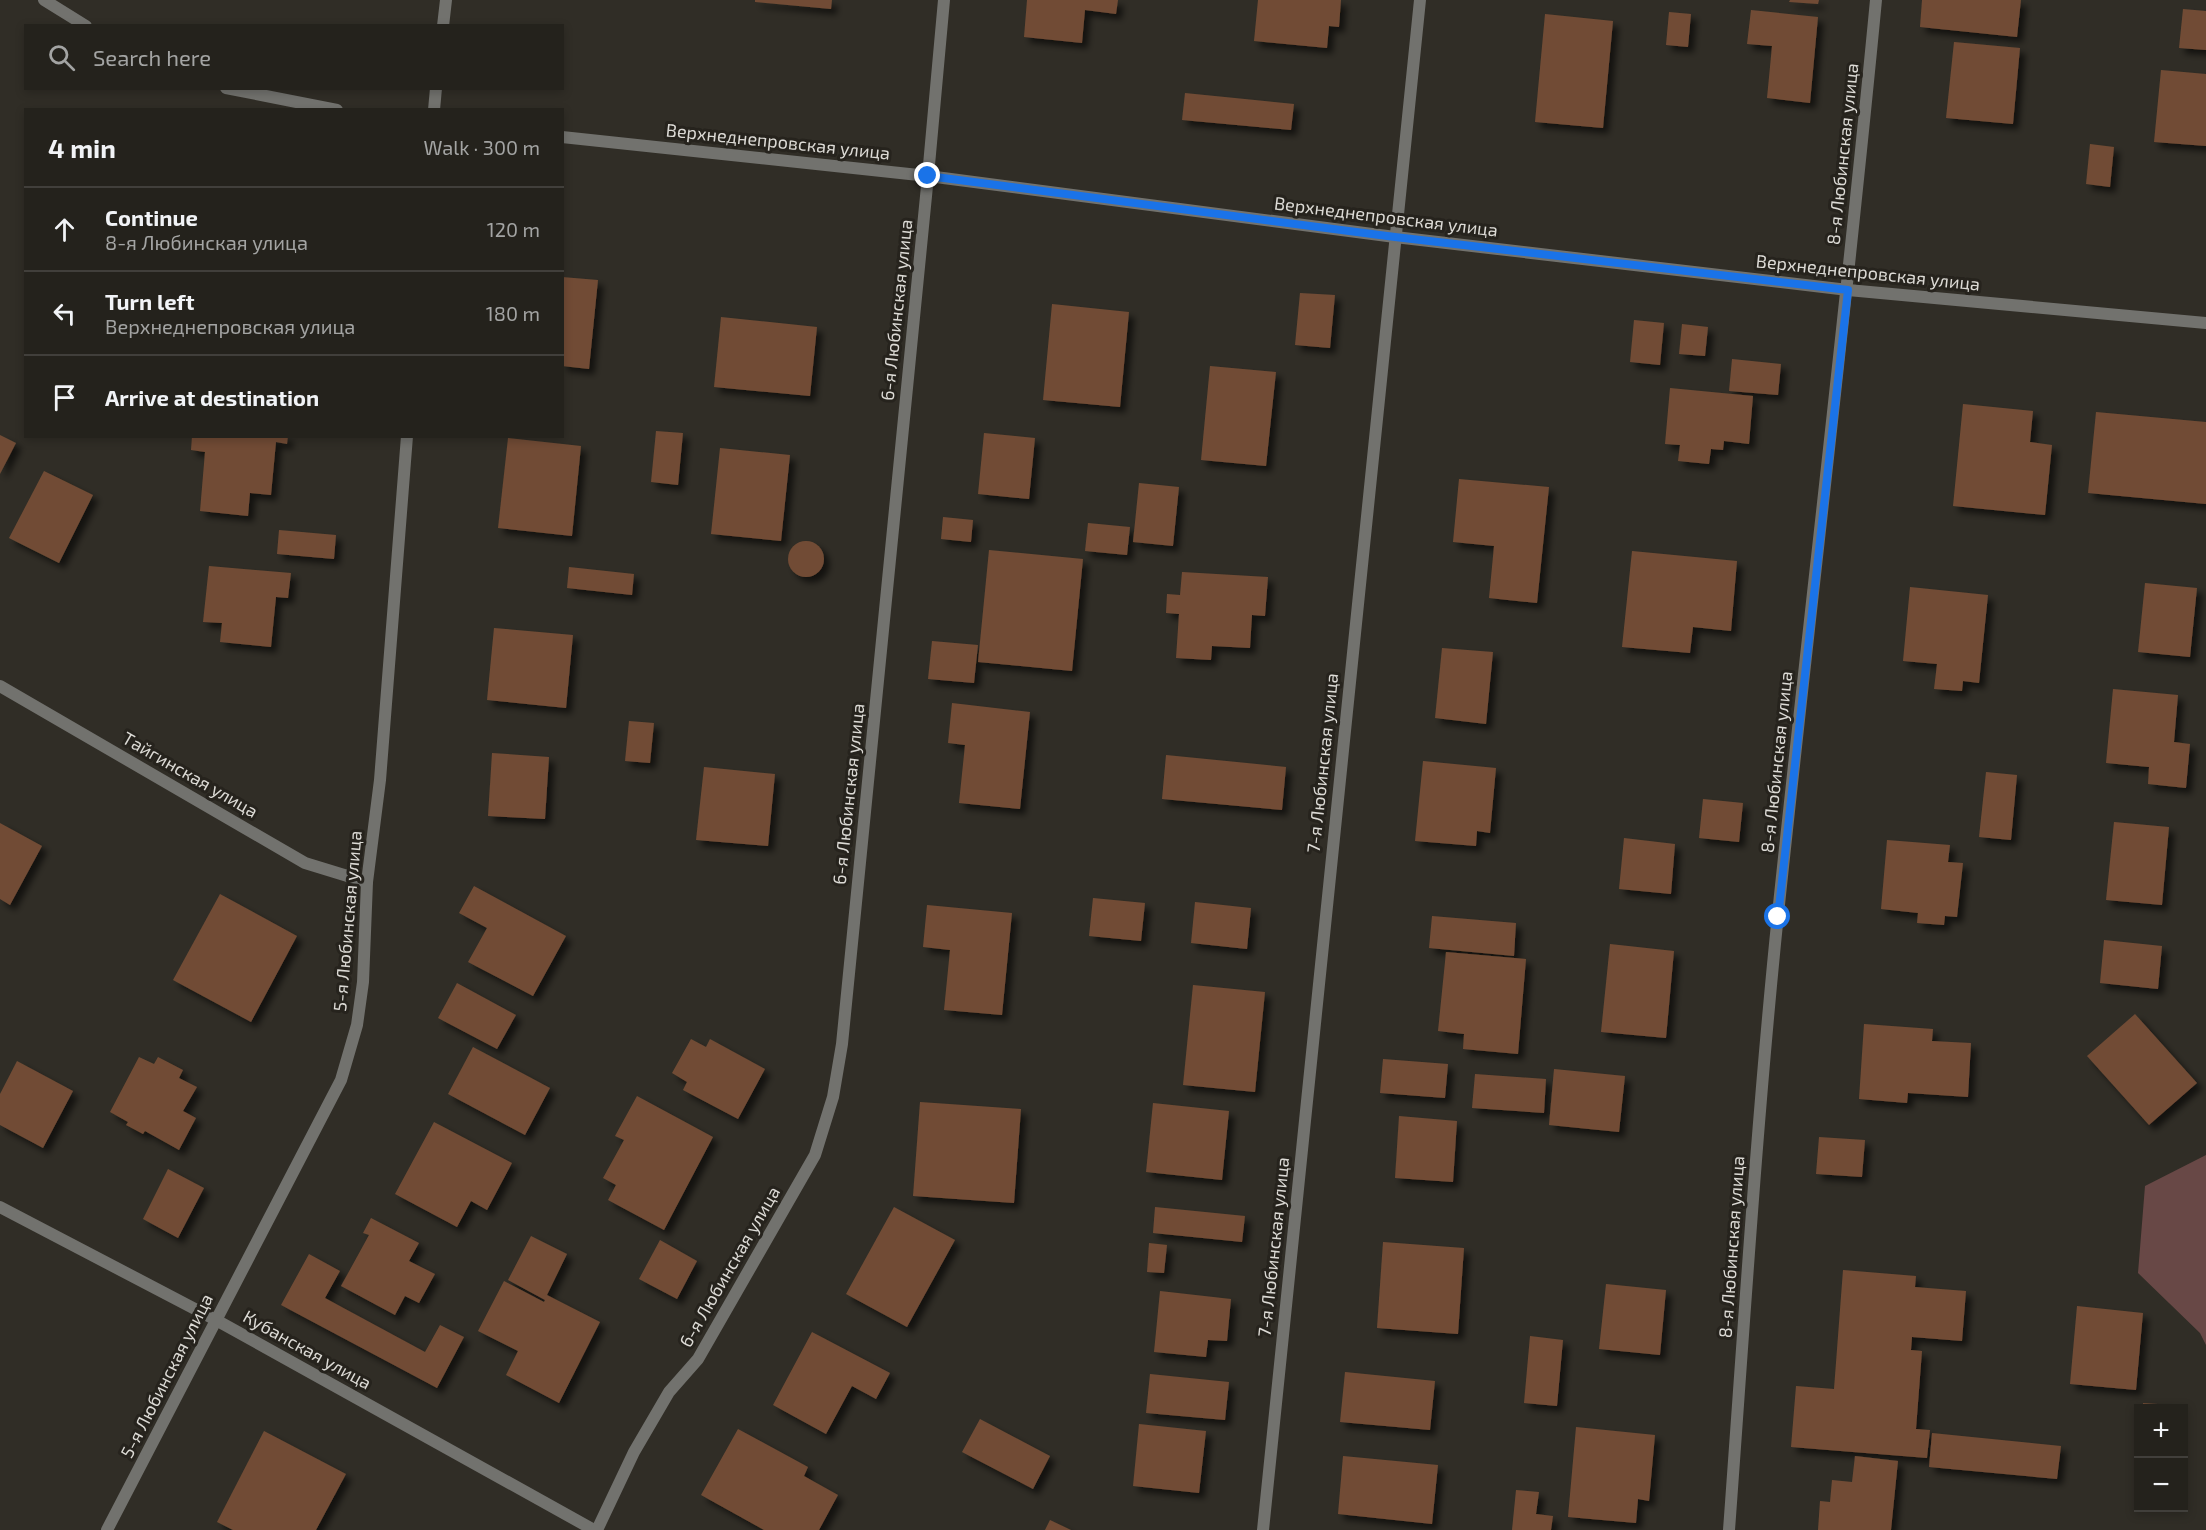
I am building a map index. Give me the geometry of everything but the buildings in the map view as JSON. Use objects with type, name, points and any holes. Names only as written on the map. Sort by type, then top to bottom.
[{"type":"street","points":[[44,0],[83,24]]},
{"type":"street","points":[[443,24],[446,0]]},
{"type":"street","name":"6-я Любинская улица","points":[[596,1530],[634,1452],[663,1402],[698,1359],[770,1230],[795,1192],[815,1155],[833,1097],[842,1044],[944,0]]},
{"type":"street","name":"7-я Любинская улица","points":[[1263,1530],[1420,0]]},
{"type":"street","name":"8-я Любинская улица","points":[[1729,1530],[1753,1198],[1778,917],[1848,290],[1876,0]]},
{"type":"street","points":[[236,90],[327,108]]},
{"type":"street","points":[[434,108],[436,90]]},
{"type":"street","name":"Верхнеднепровская улица","points":[[564,137],[928,176],[1395,237],[1848,290],[2206,323]]},
{"type":"street","name":"5-я Любинская улица","points":[[108,1530],[341,1080],[357,1025],[363,982],[367,882],[380,780],[407,438]]},
{"type":"street","name":"Тайгинская улица","points":[[0,686],[305,862],[367,882]]},
{"type":"street","name":"Кубанская улица","points":[[0,1207],[216,1320],[596,1530]]},
{"type":"shaded area","points":[[2206,1155],[2206,1345],[2200,1333],[2138,1273],[2145,1186]]},
{"type":"route","points":[[928,176],[1395,237],[1848,290],[1778,917]]}]
